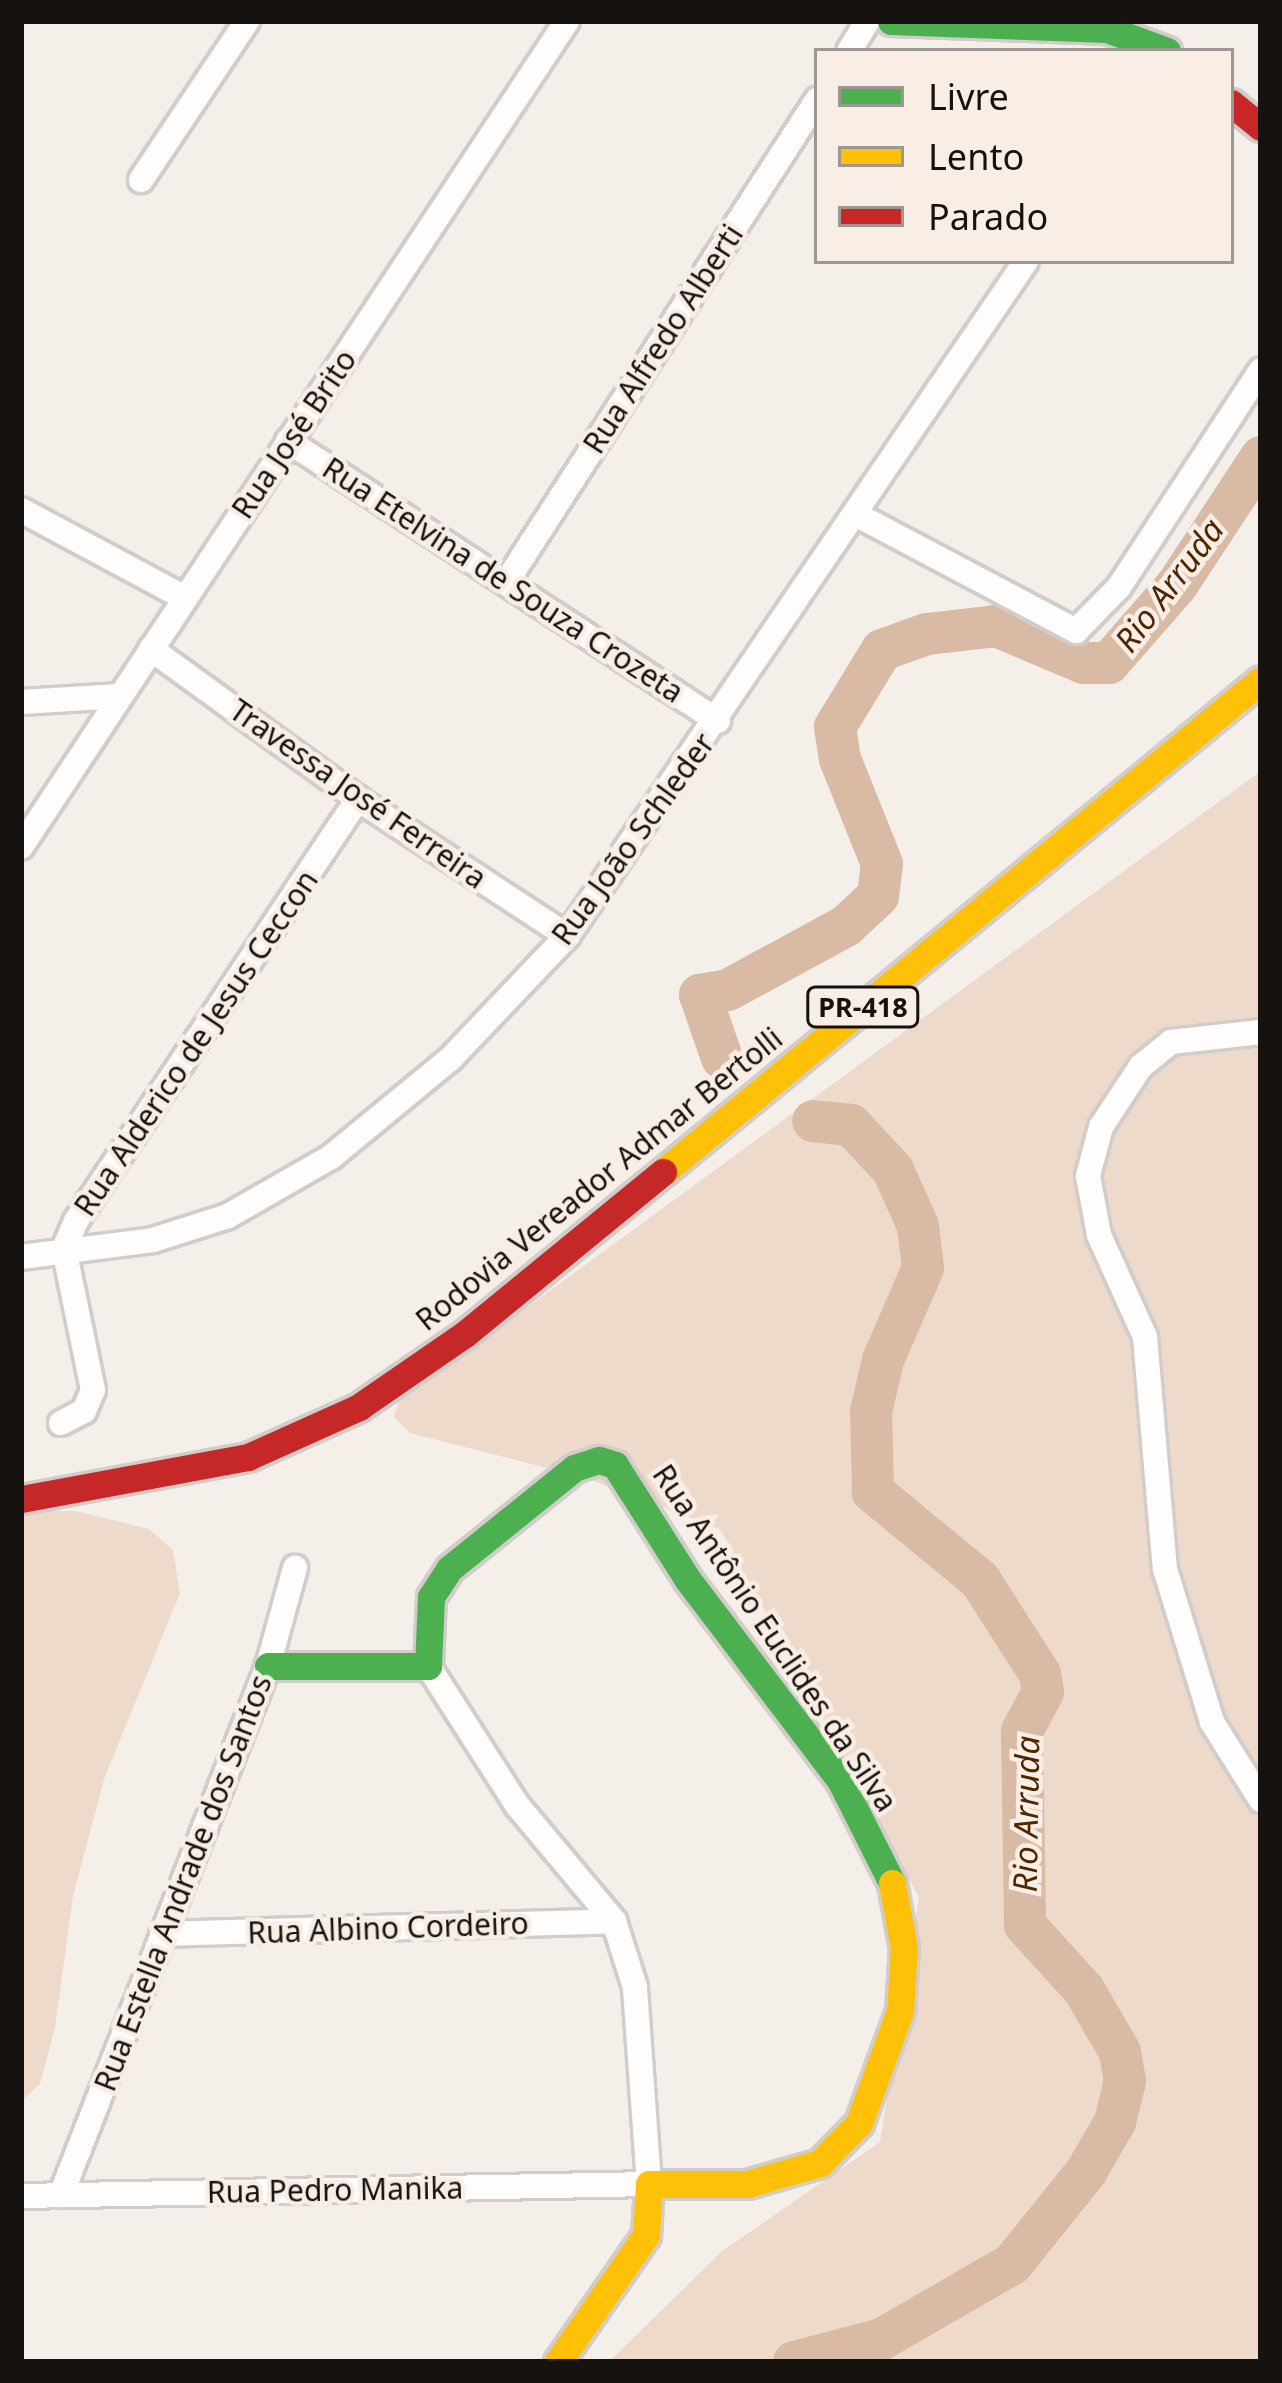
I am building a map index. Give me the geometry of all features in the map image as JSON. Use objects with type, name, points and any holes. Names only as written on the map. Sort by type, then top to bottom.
[{"type":"main road","points":[[891,21],[1107,29],[1159,48]]},
{"type":"main road","points":[[1234,105],[1261,127]]},
{"type":"main road","name":"Rodovia Vereador Admar Bertolli","points":[[21,1499],[68,1496],[248,1457],[359,1408],[465,1334],[1261,680]]},
{"type":"main road","name":"Rua Antônio Euclides da Silva","points":[[428,1666],[431,1597],[448,1569],[574,1468],[599,1460],[615,1466],[688,1580],[840,1780],[887,1864],[904,1948],[900,2011],[883,2068],[859,2123],[820,2163],[747,2184],[649,2184]]},
{"type":"main road","points":[[268,1666],[428,1666]]},
{"type":"main road","points":[[558,2362],[646,2235],[649,2184]]},
{"type":"street","points":[[141,181],[247,21]]},
{"type":"street","name":"Rua José Brito","points":[[21,847],[567,21]]},
{"type":"street","points":[[851,48],[868,21]]},
{"type":"street","name":"Rua Alfredo Alberti","points":[[509,578],[814,105]]},
{"type":"street","name":"Rua João Schleder","points":[[21,1257],[153,1240],[227,1216],[331,1157],[451,1058],[567,936],[859,516],[1024,264]]},
{"type":"street","points":[[859,516],[1076,631],[1118,587],[1261,370]]},
{"type":"street","name":"Rua Etelvina de Souza Crozeta","points":[[288,441],[509,578],[718,721]]},
{"type":"street","points":[[21,510],[185,598]]},
{"type":"street","name":"Travessa José Ferreira","points":[[152,649],[358,799],[567,936]]},
{"type":"street","points":[[21,702],[120,696]]},
{"type":"street","name":"Rua Alderico de Jesus Ceccon","points":[[61,1423],[84,1411],[93,1390],[64,1249],[358,799]]},
{"type":"street","points":[[1261,1032],[1171,1042],[1141,1066],[1102,1127],[1088,1176],[1099,1234],[1145,1337],[1166,1569],[1212,1722],[1261,1800]]},
{"type":"street","name":"Rua Estella Andrade dos Santos","points":[[61,2195],[268,1666],[296,1568]]},
{"type":"street","points":[[428,1666],[517,1805],[614,1922],[635,1988],[649,2184]]},
{"type":"street","name":"Rua Albino Cordeiro","points":[[161,1934],[614,1922]]},
{"type":"street","name":"Rua Pedro Manika","points":[[21,2196],[649,2184]]},
{"type":"shaded area","points":[[1261,771],[1261,2362],[609,2362],[721,2252],[880,2142],[919,1897],[720,1529],[586,1478],[410,1433],[394,1417],[399,1401]]},
{"type":"shaded area","points":[[21,1511],[76,1511],[149,1529],[173,1550],[180,1593],[104,1779],[73,1896],[55,2028],[40,2084],[21,2101]]},
{"type":"waterway","name":"Rio Arruda","points":[[722,1058],[700,995],[728,990],[846,926],[878,896],[882,864],[840,759],[835,727],[882,650],[927,634],[996,626],[1084,663],[1109,663],[1177,585],[1261,457]]},
{"type":"waterway","name":"Rio Arruda","points":[[794,2362],[882,2339],[1012,2264],[1086,2172],[1115,2122],[1125,2081],[1120,2052],[1084,1990],[1025,1925],[1022,1731],[1043,1692],[1040,1674],[980,1580],[873,1492],[871,1412],[883,1360],[923,1268],[918,1226],[893,1170],[851,1125],[813,1121]]},
{"type":"traffic: fast","points":[[891,21],[1107,29],[1159,48]]},
{"type":"traffic: fast","points":[[268,1666],[428,1666],[431,1597],[449,1569],[574,1468],[599,1460],[615,1465],[688,1580],[840,1780],[892,1883]]},
{"type":"traffic: slow","points":[[663,1172],[1261,680]]},
{"type":"traffic: slow","points":[[558,2362],[646,2235],[649,2184],[747,2184],[820,2163],[859,2123],[900,2011],[904,1948],[892,1883]]},
{"type":"traffic: jam","points":[[1234,105],[1261,127]]},
{"type":"traffic: jam","points":[[21,1499],[248,1457],[359,1407],[465,1334],[663,1172]]}]
